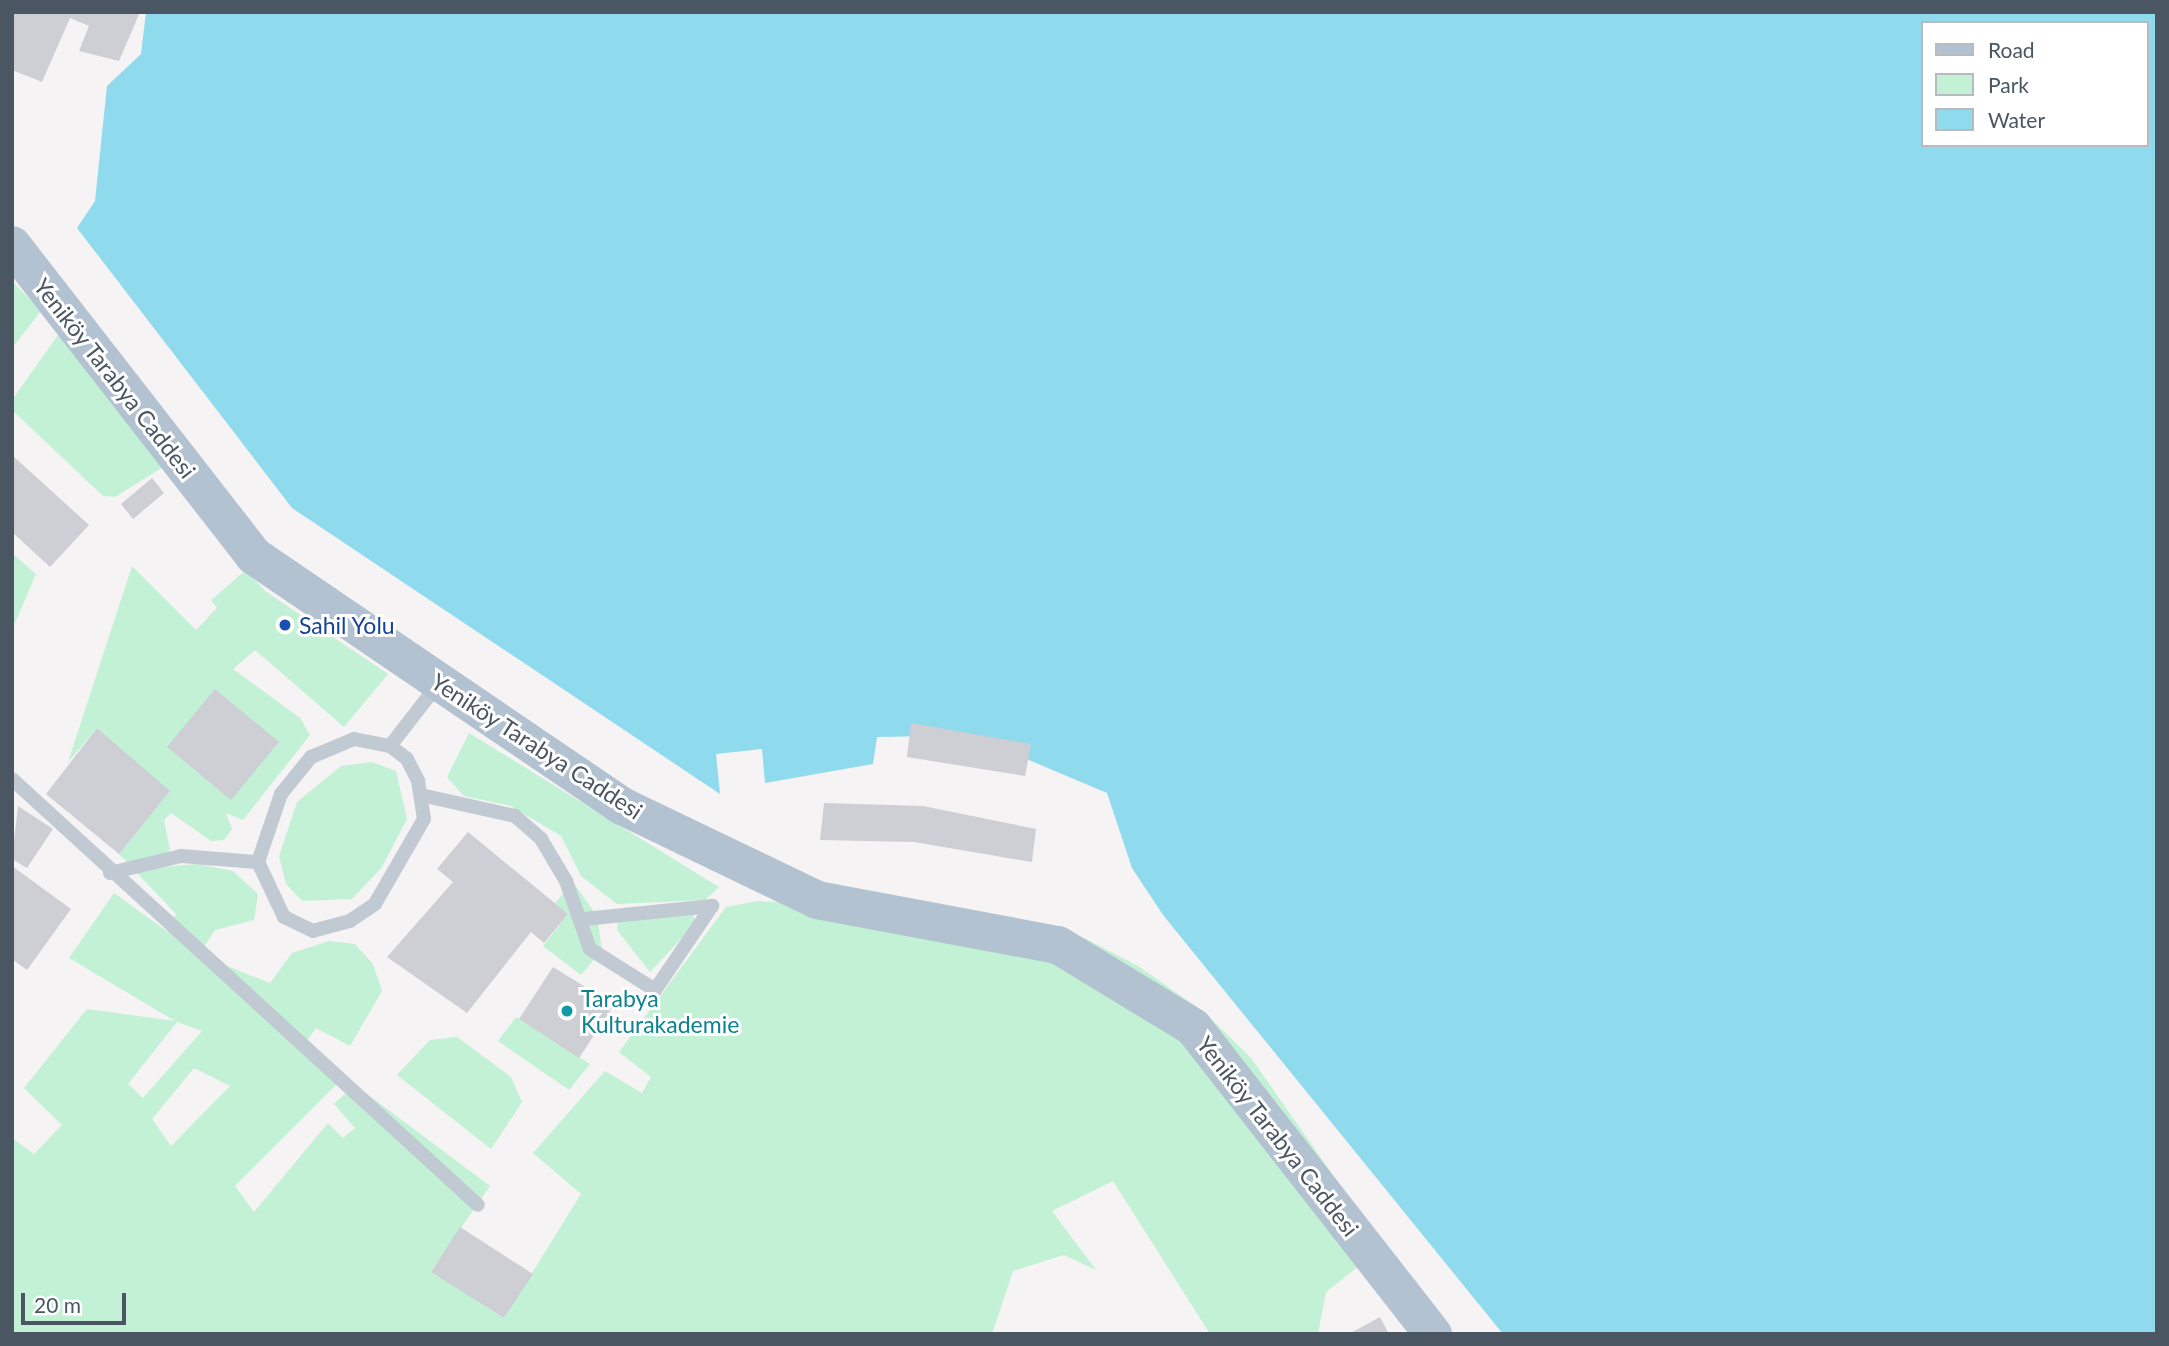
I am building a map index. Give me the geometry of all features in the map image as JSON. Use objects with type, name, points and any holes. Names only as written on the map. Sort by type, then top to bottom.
[{"type":"main road","name":"Yeniköy Tarabya Caddesi","points":[[12,245],[254,556],[622,806],[817,900],[1058,945],[1193,1027],[1433,1334]]},
{"type":"lane","points":[[390,746],[439,682]]},
{"type":"lane","points":[[354,739],[390,746],[407,759],[421,795],[424,819],[412,847],[375,904],[350,921],[313,931],[284,917],[257,862],[281,794],[311,757],[354,739]]},
{"type":"lane","points":[[12,779],[110,873],[478,1205]]},
{"type":"lane","points":[[421,795],[515,816],[541,839],[584,919],[590,949],[655,990],[712,906],[584,919]]},
{"type":"lane","points":[[110,873],[181,856],[257,862]]},
{"type":"green space","points":[[12,281],[41,311],[12,348]]},
{"type":"green space","points":[[58,335],[168,464],[115,497],[103,496],[12,410],[12,400]]},
{"type":"green space","points":[[12,553],[36,574],[12,630]]},
{"type":"green space","points":[[132,566],[196,630],[217,608],[211,600],[246,570],[265,591],[388,674],[344,727],[255,650],[233,669],[300,718],[310,735],[243,820],[226,813],[232,829],[224,840],[211,841],[171,813],[164,820],[170,849],[163,867],[197,864],[233,871],[258,894],[254,920],[215,930],[199,955],[270,983],[292,953],[329,941],[355,944],[373,964],[382,991],[350,1046],[316,1028],[303,1047],[344,1077],[235,1186],[254,1212],[328,1123],[343,1138],[355,1128],[334,1104],[355,1085],[490,1186],[431,1271],[504,1318],[581,1194],[533,1153],[605,1071],[642,1093],[651,1077],[619,1052],[726,907],[758,901],[903,910],[1086,939],[1138,966],[1204,1012],[1251,1058],[1342,1188],[1369,1258],[1326,1292],[1318,1334],[1210,1334],[1113,1181],[1052,1211],[1096,1270],[1064,1255],[1013,1271],[992,1334],[12,1334],[12,1138],[34,1154],[62,1125],[24,1088],[87,1009],[175,1021],[69,958],[114,893],[168,932],[176,914],[119,854],[169,792],[97,728],[68,762]],"holes":[[[177,1022],[202,1031],[143,1098],[128,1084]],[[194,1068],[230,1086],[171,1146],[152,1119]]]},
{"type":"green space","points":[[469,733],[719,887],[705,900],[617,904],[581,876],[561,836],[511,806],[464,796],[447,777]]},
{"type":"green space","points":[[372,762],[396,771],[407,819],[382,867],[352,899],[302,901],[286,884],[279,856],[297,802],[341,766]]},
{"type":"green space","points":[[573,882],[597,916],[602,950],[581,975],[543,946],[568,914],[555,903]]},
{"type":"green space","points":[[693,913],[695,924],[650,972],[617,930],[618,921]]},
{"type":"green space","points":[[516,1017],[590,1064],[569,1090],[498,1041]]},
{"type":"green space","points":[[457,1037],[511,1077],[522,1102],[491,1149],[397,1075],[430,1040]]},
{"type":"water","points":[[146,12],[2157,12],[2157,1334],[1503,1334],[1163,915],[1132,868],[1107,793],[991,744],[932,736],[877,737],[873,764],[765,783],[762,749],[716,754],[720,794],[292,508],[77,228],[95,201],[107,86],[141,54]]},
{"type":"building","points":[[12,12],[140,12],[119,61],[79,51],[89,26],[70,18],[42,82],[12,70]]},
{"type":"building","points":[[12,455],[89,525],[50,567],[12,532]]},
{"type":"building","points":[[152,478],[164,493],[133,519],[121,504]]},
{"type":"building","points":[[215,689],[279,742],[231,800],[167,747]]},
{"type":"building","points":[[911,723],[1031,744],[1025,776],[907,757]]},
{"type":"building","points":[[97,728],[170,791],[119,854],[46,794]]},
{"type":"building","points":[[824,803],[923,806],[1036,829],[1032,862],[914,842],[820,840]]},
{"type":"building","points":[[18,806],[53,829],[27,868],[12,859]]},
{"type":"building","points":[[468,832],[568,914],[544,943],[531,932],[467,1013],[387,957],[453,882],[437,869]]},
{"type":"building","points":[[12,866],[71,909],[27,970],[12,959]]},
{"type":"building","points":[[553,967],[614,1005],[579,1058],[519,1019]]},
{"type":"building","points":[[460,1227],[533,1274],[504,1318],[431,1272]]},
{"type":"building","points":[[1380,1317],[1389,1334],[1349,1334]]},
{"type":"place","name":"Sahil Yolu","points":[[285,625]]},
{"type":"place","name":"Tarabya Kulturakademie","points":[[567,1011]]}]
